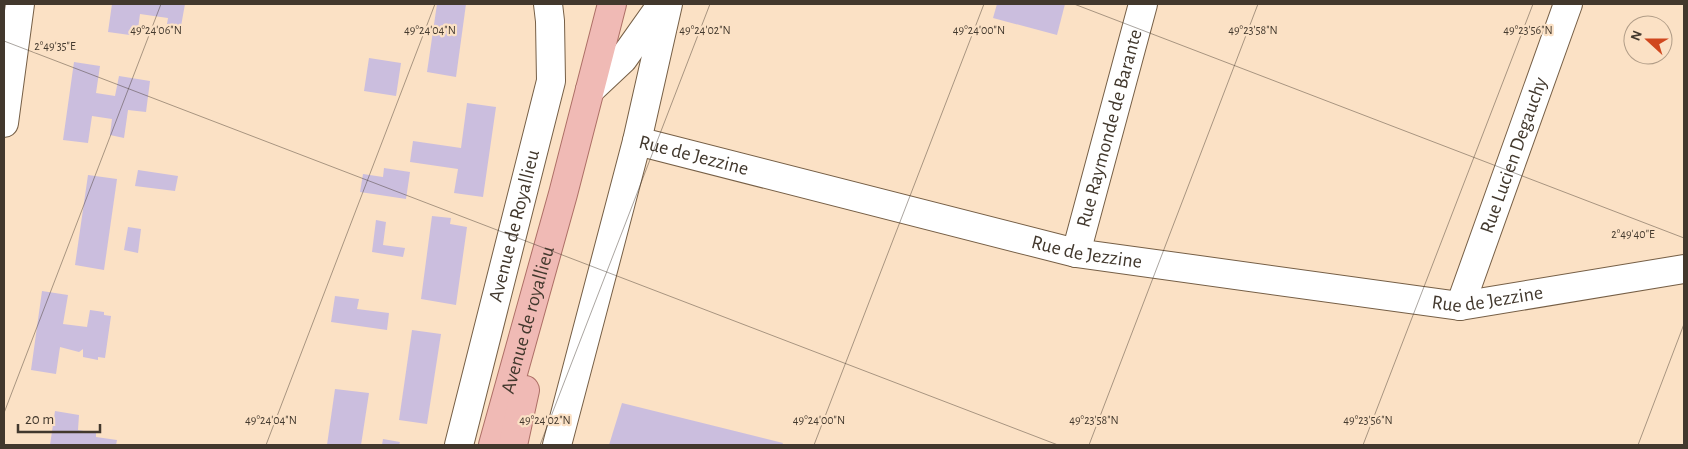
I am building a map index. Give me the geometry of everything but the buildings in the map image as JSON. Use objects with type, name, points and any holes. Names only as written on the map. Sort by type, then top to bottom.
[{"type":"main road","points":[[563,194],[612,4]]},
{"type":"main road","name":"Avenue de royallieu","points":[[493,445],[563,194]]},
{"type":"main road","name":"Avenue de Royallieu","points":[[513,445],[563,194]]},
{"type":"street","points":[[4,123],[20,4]]},
{"type":"street","name":"Avenue de Royallieu","points":[[459,445],[551,81],[548,4]]},
{"type":"street","points":[[590,90],[623,59],[662,4]]},
{"type":"street","name":"Rue de Jezzine","points":[[668,4],[637,141],[1076,253],[1460,306],[1684,269]]},
{"type":"street","name":"Rue Raymonde de Barante","points":[[1076,253],[1144,4]]},
{"type":"street","name":"Rue Lucien Degauchy","points":[[1460,306],[1568,4]]},
{"type":"street","points":[[557,445],[637,141]]}]
